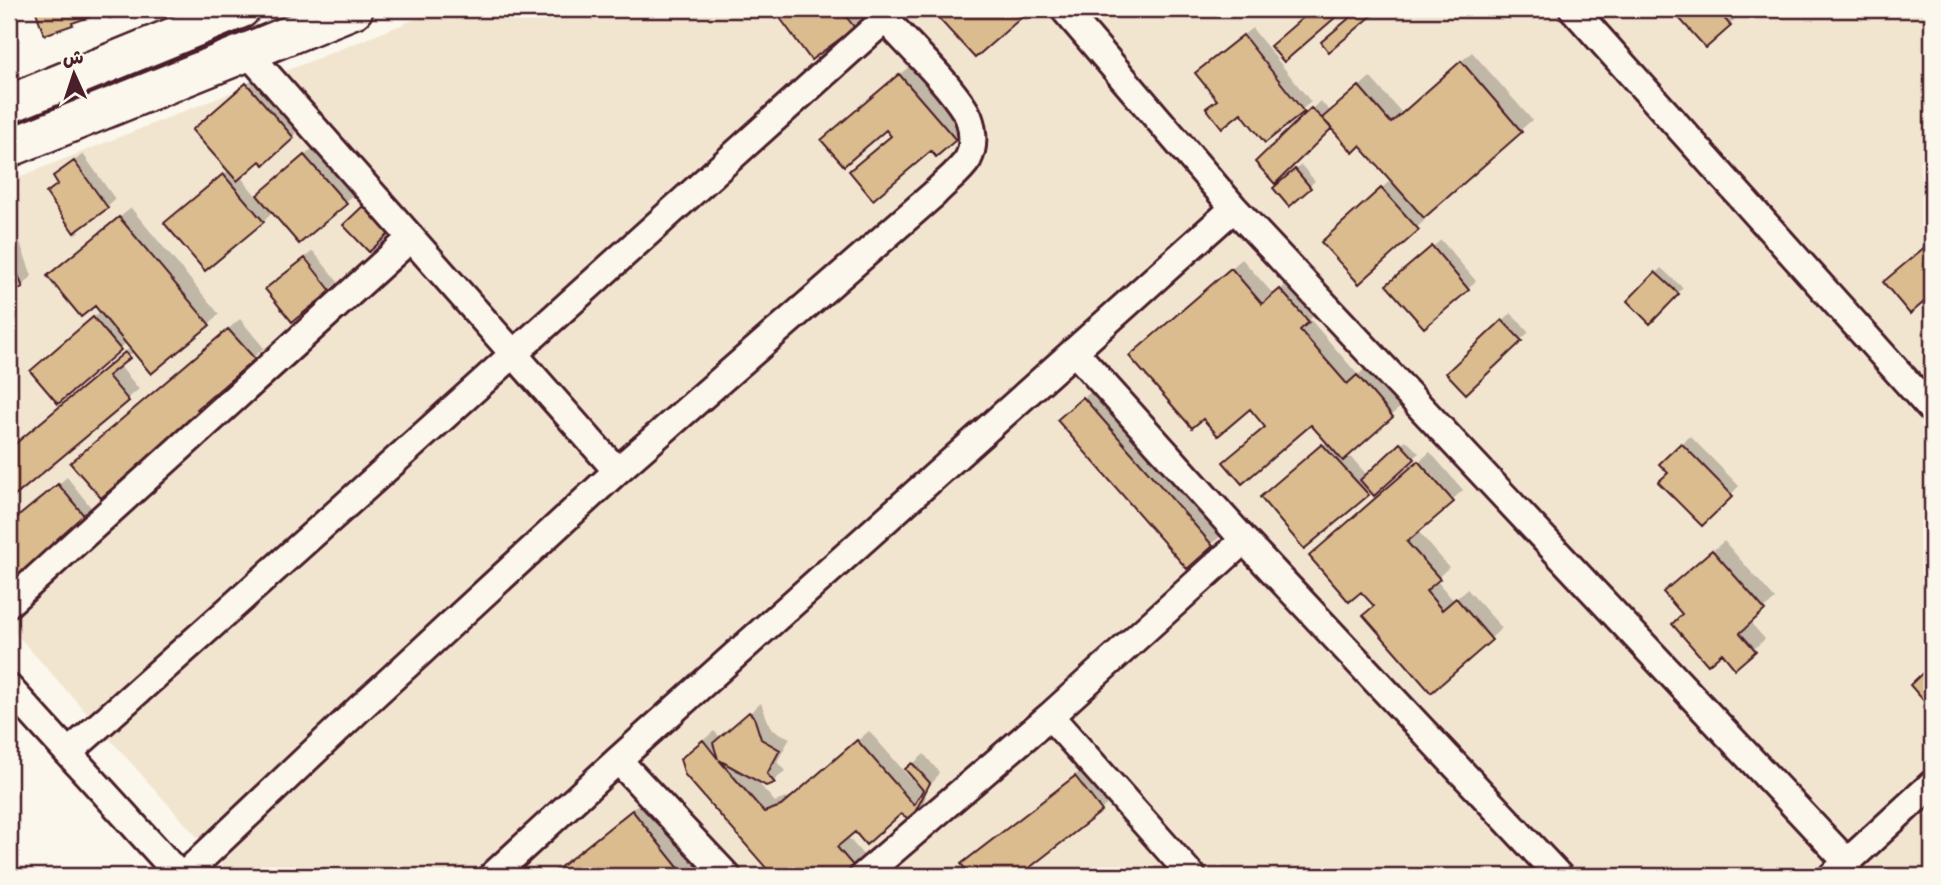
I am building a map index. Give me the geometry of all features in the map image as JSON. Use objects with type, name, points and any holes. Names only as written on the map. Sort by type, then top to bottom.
[{"type":"street","points":[[9,104],[178,23],[241,9]]},
{"type":"street","points":[[9,148],[354,9]]},
{"type":"street","points":[[1064,9],[1234,208],[1840,869],[1932,784]]},
{"type":"street","points":[[1573,9],[1932,410]]},
{"type":"street","points":[[9,688],[68,753],[181,876],[617,471],[933,194],[968,159],[972,129],[967,113],[881,14],[278,568],[68,753]]},
{"type":"street","points":[[248,53],[617,471]]},
{"type":"street","points":[[492,876],[1234,208]]},
{"type":"street","points":[[9,603],[411,238]]},
{"type":"street","points":[[1074,351],[1244,540],[1559,876]]},
{"type":"street","points":[[863,876],[1049,716],[1244,540]]},
{"type":"street","points":[[1049,716],[1192,876]]},
{"type":"street","points":[[618,760],[727,876]]},
{"type":"shaded area","points":[[441,9],[1932,9],[1932,876],[232,876],[9,626],[9,181]]},
{"type":"building","points":[[35,9],[100,9],[88,13],[90,17],[72,23],[73,25],[44,35]]},
{"type":"building","points":[[107,9],[122,9],[124,13],[110,18]]},
{"type":"building","points":[[792,9],[840,9],[855,28],[811,60],[780,18]]},
{"type":"building","points":[[930,9],[1012,9],[1021,18],[975,58]]},
{"type":"building","points":[[1313,9],[1345,9],[1284,62],[1270,46]]},
{"type":"building","points":[[1360,9],[1369,9],[1374,14],[1329,52],[1321,42]]},
{"type":"building","points":[[1671,9],[1716,9],[1731,26],[1706,48]]},
{"type":"building","points":[[1243,35],[1304,112],[1265,143],[1241,113],[1222,128],[1206,108],[1217,100],[1195,73]]},
{"type":"building","points":[[1461,61],[1522,132],[1424,218],[1360,146],[1353,153],[1322,118],[1359,86],[1391,123]]},
{"type":"building","points":[[899,74],[956,140],[936,157],[931,151],[873,200],[849,171],[891,136],[886,130],[844,166],[821,140]]},
{"type":"building","points":[[246,83],[294,138],[264,165],[260,161],[237,181],[192,130]]},
{"type":"building","points":[[1311,108],[1332,128],[1275,184],[1255,162]]},
{"type":"building","points":[[304,155],[347,204],[299,244],[257,195]]},
{"type":"building","points":[[74,161],[108,208],[74,233],[46,193],[58,184],[53,176]]},
{"type":"building","points":[[1295,169],[1311,188],[1289,207],[1273,188]]},
{"type":"building","points":[[223,174],[264,222],[205,271],[164,223]]},
{"type":"building","points":[[1381,188],[1419,230],[1359,284],[1321,242]]},
{"type":"building","points":[[363,206],[390,233],[369,252],[343,225]]},
{"type":"building","points":[[119,217],[210,325],[151,374],[95,306],[81,317],[47,276]]},
{"type":"building","points":[[1432,246],[1469,290],[1424,328],[1386,285]]},
{"type":"building","points":[[1926,246],[1932,254],[1932,295],[1910,314],[1883,282]]},
{"type":"building","points":[[9,251],[23,288],[9,293]]},
{"type":"building","points":[[305,258],[331,291],[292,322],[265,289]]},
{"type":"building","points":[[1231,268],[1262,304],[1280,289],[1309,322],[1300,330],[1347,384],[1357,375],[1393,417],[1343,461],[1311,425],[1242,484],[1223,462],[1265,427],[1250,409],[1218,436],[1203,419],[1192,428],[1129,356]]},
{"type":"building","points":[[1655,272],[1679,294],[1650,324],[1627,301]]},
{"type":"building","points":[[93,317],[121,350],[58,404],[30,371]]},
{"type":"building","points":[[1502,320],[1522,341],[1466,394],[1446,373]]},
{"type":"building","points":[[228,329],[255,359],[197,409],[205,418],[179,431],[101,498],[70,463]]},
{"type":"building","points":[[125,352],[130,358],[108,376],[129,401],[9,501],[9,449]]},
{"type":"building","points":[[1083,397],[1213,546],[1187,569],[1057,420]]},
{"type":"building","points":[[1400,443],[1415,459],[1374,496],[1360,480]]},
{"type":"building","points":[[1681,443],[1733,496],[1702,526],[1658,482],[1668,473],[1659,464]]},
{"type":"building","points":[[1322,444],[1369,495],[1304,549],[1260,497]]},
{"type":"building","points":[[1418,461],[1454,502],[1407,542],[1440,579],[1426,591],[1442,610],[1456,598],[1492,640],[1431,693],[1363,615],[1374,606],[1361,592],[1349,602],[1309,556]]},
{"type":"building","points":[[58,484],[87,519],[9,583],[9,524]]},
{"type":"building","points":[[1712,550],[1765,610],[1740,633],[1756,651],[1735,669],[1722,653],[1708,665],[1672,624],[1682,614],[1663,592]]},
{"type":"building","points":[[1932,664],[1932,710],[1910,685]]},
{"type":"building","points":[[749,712],[754,717],[761,739],[780,750],[767,774],[775,783],[766,786],[719,760],[764,812],[781,806],[857,740],[914,805],[923,790],[905,769],[912,763],[930,783],[911,820],[901,814],[866,845],[855,832],[837,847],[856,869],[847,876],[773,876],[685,775],[680,759],[703,740],[718,759],[713,743]]},
{"type":"building","points":[[1075,776],[1102,811],[1019,876],[971,876],[961,864]]},
{"type":"building","points":[[632,810],[685,876],[549,876]]}]
